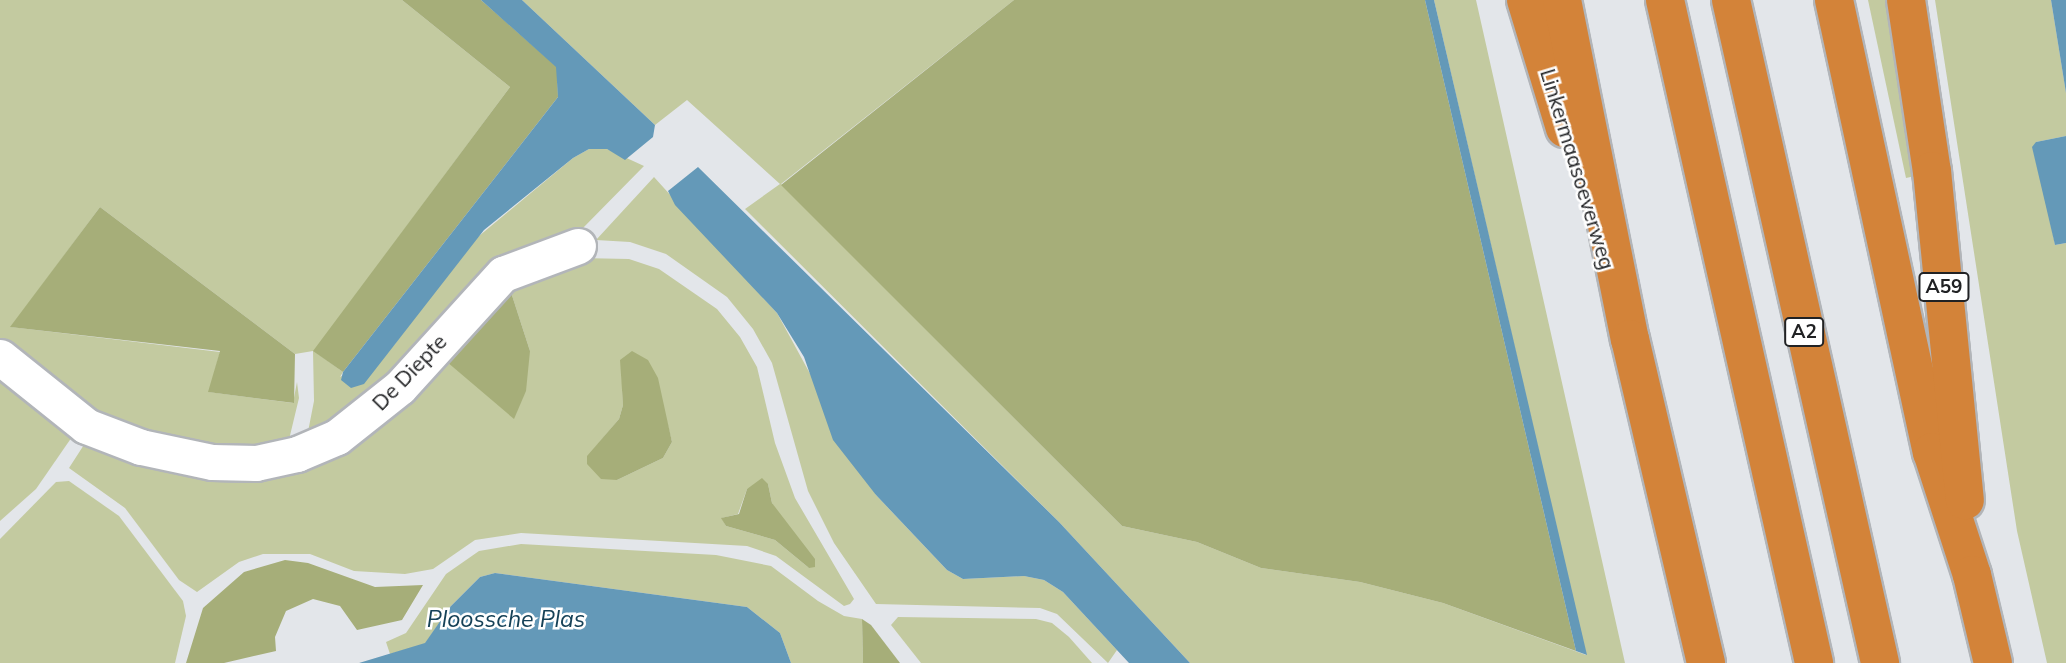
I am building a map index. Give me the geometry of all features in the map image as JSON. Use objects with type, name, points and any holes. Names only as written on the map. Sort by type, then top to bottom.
[{"type":"highway","name":"Linkermaasoeverweg","points":[[1526,0],[1630,339]]},
{"type":"highway","points":[[1562,0],[1630,339],[1706,663]]},
{"type":"highway","points":[[1665,0],[1814,663]]},
{"type":"highway","name":"A2","points":[[1731,0],[1880,663]]},
{"type":"highway","points":[[1834,0],[1932,452],[1972,575],[1993,663]]},
{"type":"highway","name":"A59","points":[[1906,0],[1932,171],[1972,575]]},
{"type":"street","name":"De Diepte","points":[[0,357],[86,426],[141,447],[212,461],[256,463],[297,454],[337,437],[400,387],[503,274],[578,246]]},
{"type":"green space","points":[[0,0],[402,0],[510,87],[314,351],[343,372],[340,377],[394,345],[467,246],[573,158],[589,149],[607,149],[644,166],[581,230],[394,382],[306,442],[314,401],[313,351],[295,354],[100,207],[11,327],[220,352],[209,392],[293,403],[297,382],[299,398],[287,448],[254,456],[88,418],[0,348]]},
{"type":"green space","points":[[402,0],[481,0],[557,67],[558,97],[343,372],[313,351],[510,87]]},
{"type":"green space","points":[[522,0],[1014,0],[781,184],[1122,526],[1197,542],[1261,568],[1360,582],[1443,603],[1586,655],[1434,0],[1476,0],[1625,663],[1190,663],[1059,522],[745,209],[780,184],[687,100],[655,125]]},
{"type":"green space","points":[[1014,0],[1425,0],[1576,651],[1443,603],[1360,582],[1261,568],[1197,542],[1122,526],[781,185]]},
{"type":"green space","points":[[1868,0],[1888,0],[1915,176],[1906,178]]},
{"type":"green space","points":[[1935,0],[2051,0],[2066,93],[2066,136],[2036,142],[2055,245],[2066,243],[2066,663],[2047,663],[2017,531]]},
{"type":"green space","points":[[654,177],[777,313],[876,495],[947,570],[963,579],[1024,576],[1044,580],[1063,592],[1117,650],[1108,663],[1057,614],[1040,608],[876,604],[834,543],[808,491],[772,363],[753,329],[727,297],[666,254],[630,242],[596,240]]},
{"type":"green space","points":[[100,207],[295,354],[294,403],[208,392],[220,351],[10,327]]},
{"type":"green space","points":[[580,258],[629,259],[659,269],[717,309],[740,337],[757,367],[775,443],[795,498],[854,599],[850,604],[844,606],[776,556],[747,546],[521,533],[475,540],[433,569],[405,574],[354,571],[310,554],[263,554],[239,562],[197,592],[179,580],[125,508],[69,468],[89,437],[255,469],[440,356],[530,351],[508,283]],"holes":[[[621,359],[667,422],[672,442],[663,458],[617,480],[592,451],[619,419],[623,405]],[[768,484],[772,503],[809,568],[775,540],[726,526],[722,518],[738,514],[747,489]]]},
{"type":"green space","points":[[508,283],[530,351],[526,391],[514,419],[440,356]]},
{"type":"green space","points":[[632,351],[648,360],[658,378],[672,442],[663,458],[617,480],[601,479],[587,464],[587,456],[619,419],[623,405],[620,360]]},
{"type":"green space","points":[[0,366],[74,434],[36,489],[0,521]]},
{"type":"green space","points":[[762,478],[768,484],[772,503],[815,559],[815,567],[809,568],[775,540],[726,526],[721,518],[739,514],[747,489]]},
{"type":"green space","points":[[69,481],[119,516],[183,601],[186,616],[175,663],[0,663],[0,539],[56,482]]},
{"type":"green space","points":[[521,544],[716,555],[771,566],[818,601],[844,616],[862,619],[863,663],[791,663],[780,633],[747,607],[495,573],[480,577],[450,607],[425,644],[390,654],[386,642],[406,633],[446,574],[479,551]]},
{"type":"green space","points":[[285,560],[308,563],[375,587],[423,585],[402,620],[357,630],[340,606],[313,599],[286,611],[275,637],[276,651],[224,663],[186,663],[203,608],[244,572]]},
{"type":"green space","points":[[898,617],[1036,619],[1052,623],[1069,637],[1092,663],[921,663],[891,625]]},
{"type":"green space","points":[[862,619],[871,625],[900,663],[863,663]]},
{"type":"water","points":[[481,0],[522,0],[655,125],[653,137],[625,160],[607,149],[589,149],[573,158],[484,230],[364,384],[351,388],[341,380],[343,372],[558,97],[556,67]]},
{"type":"water","points":[[1425,0],[1434,0],[1587,655],[1576,651]]},
{"type":"water","points":[[2051,0],[2066,0],[2066,93]]},
{"type":"water","points":[[2066,136],[2066,243],[2055,245],[2032,147],[2036,142]]},
{"type":"water","points":[[698,167],[1059,522],[1190,663],[1129,663],[1063,592],[1044,580],[1024,576],[963,579],[947,570],[876,495],[833,440],[804,357],[777,313],[675,205],[668,191]]},
{"type":"water","name":"Ploossche Plas","points":[[495,573],[747,607],[780,633],[791,663],[359,663],[425,643],[450,607],[480,577]]}]
